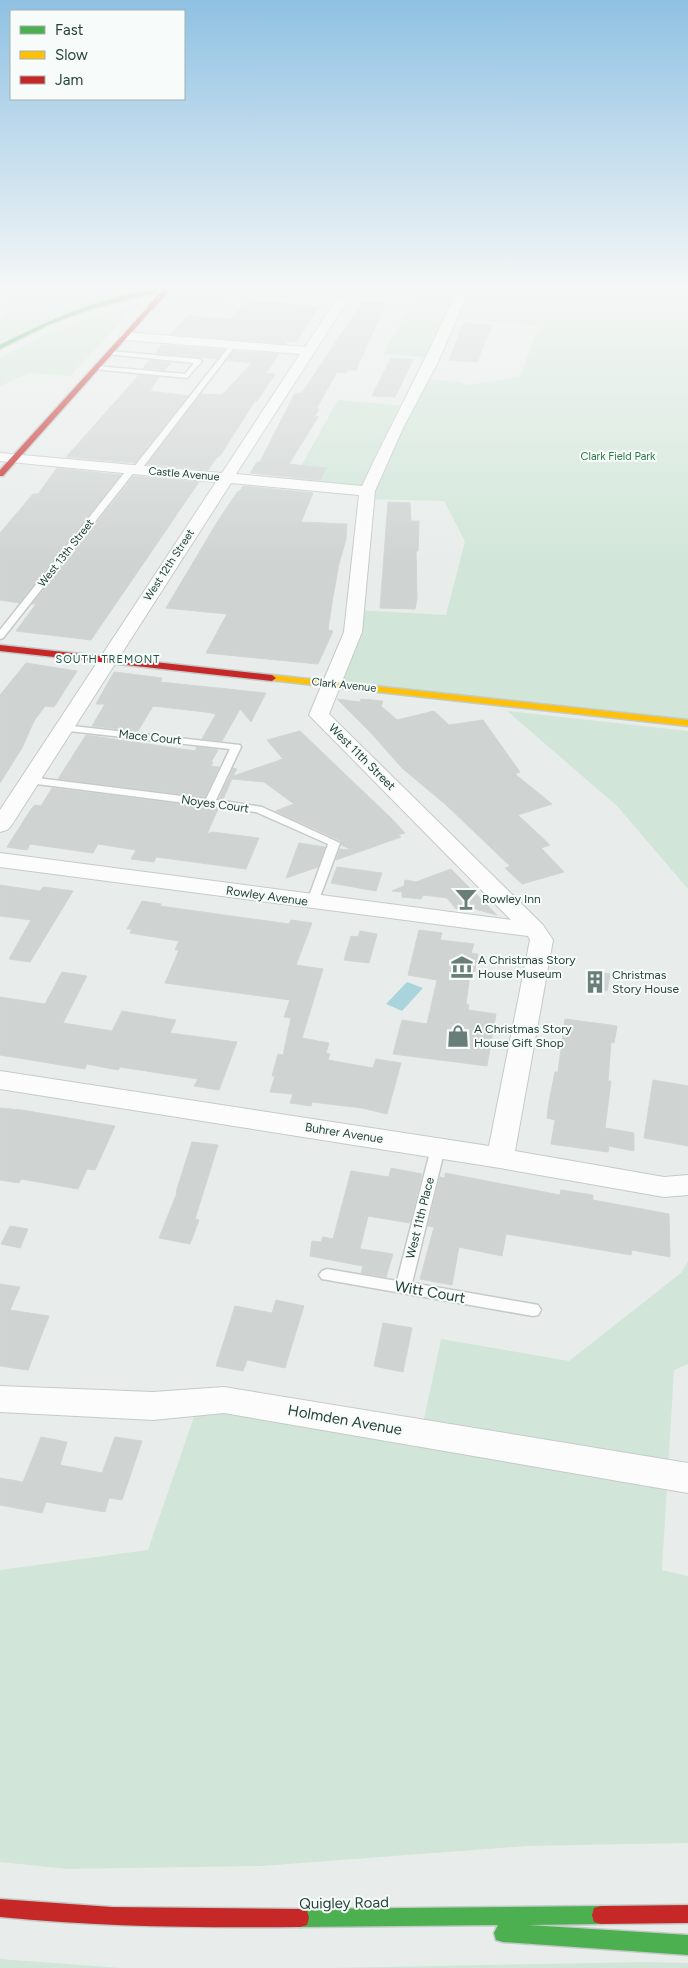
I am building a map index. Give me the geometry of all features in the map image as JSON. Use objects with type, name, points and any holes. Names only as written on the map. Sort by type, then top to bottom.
[{"type":"main road","points":[[0,474],[7,458],[85,379]]},
{"type":"main road","name":"Clark Avenue","points":[[0,646],[688,723]]},
{"type":"main road","name":"Quigley Road","points":[[0,1908],[55,1914],[175,1919],[688,1914]]},
{"type":"main road","points":[[300,1919],[439,1928]]},
{"type":"main road","points":[[489,1932],[688,1945]]},
{"type":"street","name":"West 12th Street","points":[[0,826],[291,379]]},
{"type":"street","name":"West 11th Street","points":[[422,379],[396,428],[367,491],[353,632],[319,715],[535,930]]},
{"type":"street","name":"Castle Avenue","points":[[7,458],[367,491]]},
{"type":"street","name":"Rowley Avenue","points":[[0,860],[535,930]]},
{"type":"street","points":[[500,1158],[542,940],[535,930]]},
{"type":"street","name":"Buhrer Avenue","points":[[0,1080],[438,1148],[664,1187],[688,1185]]},
{"type":"street","name":"Holmden Avenue","points":[[0,1399],[153,1406],[224,1400],[688,1478]]},
{"type":"lane","name":"West 13th Street","points":[[0,646],[206,379]]},
{"type":"lane","name":"Mace Court","points":[[64,728],[236,747],[210,802]]},
{"type":"lane","name":"Noyes Court","points":[[29,780],[258,809],[334,843],[313,902]]},
{"type":"lane","name":"West 11th Place","points":[[402,1288],[438,1148]]},
{"type":"lane","name":"Witt Court","points":[[327,1275],[533,1310]]},
{"type":"green space","points":[[0,379],[16,379],[0,386]]},
{"type":"green space","name":"Clark Field Park","points":[[422,379],[469,385],[504,379],[688,379],[688,723],[333,683],[355,610],[446,615],[465,541],[444,501],[366,499],[367,492],[291,484],[338,400],[407,406]]},
{"type":"green space","points":[[507,711],[688,731],[688,889],[617,806]]},
{"type":"green space","points":[[688,1261],[688,1364],[674,1370],[662,1570],[688,1576],[688,1843],[527,1846],[262,1866],[68,1869],[0,1862],[0,1570],[148,1550],[199,1402],[421,1433],[441,1339],[569,1361],[681,1273]]},
{"type":"green space","points":[[0,1959],[122,1968],[0,1968]]},
{"type":"green space","points":[[647,1962],[688,1963],[688,1968],[328,1968]]},
{"type":"water","points":[[407,982],[423,988],[402,1011],[386,1004]]},
{"type":"building","points":[[136,379],[158,379],[150,391],[188,396],[135,463],[66,457]]},
{"type":"building","points":[[237,379],[272,379],[257,401],[255,401],[220,456],[218,456],[208,470],[147,464],[201,394],[222,395]]},
{"type":"building","points":[[311,379],[333,379],[316,409],[319,409],[315,416],[318,417],[289,464],[326,468],[320,480],[250,473],[257,462],[260,462],[295,393],[302,393]]},
{"type":"building","points":[[381,379],[404,379],[395,397],[372,396]]},
{"type":"building","points":[[57,468],[121,475],[19,603],[0,600],[0,533],[33,494],[38,494]]},
{"type":"building","points":[[134,476],[199,482],[91,640],[16,631],[36,604],[32,604]]},
{"type":"building","points":[[243,486],[313,493],[301,522],[347,524],[346,539],[339,564],[328,630],[333,631],[318,664],[206,653],[227,614],[166,608],[219,519]]},
{"type":"building","points":[[388,502],[410,503],[411,521],[419,521],[418,551],[416,551],[417,598],[415,609],[380,608]]},
{"type":"building","points":[[26,663],[77,671],[54,707],[45,706],[34,721],[22,748],[0,783],[0,695]]},
{"type":"building","points":[[114,672],[162,678],[160,682],[266,693],[251,722],[240,709],[222,741],[202,739],[216,714],[206,712],[153,706],[138,731],[92,726],[105,704],[96,704]]},
{"type":"building","points":[[337,699],[360,702],[361,699],[383,701],[381,706],[397,720],[434,711],[449,725],[483,720],[520,772],[515,774],[552,804],[518,815],[550,845],[541,848],[564,872],[522,884],[505,868],[510,866],[445,804],[402,768]]},
{"type":"building","points":[[300,731],[391,818],[405,833],[398,835],[401,837],[336,860],[340,849],[352,850],[341,845],[341,841],[275,811],[294,804],[264,782],[232,779],[223,799],[219,799],[233,768],[237,769],[233,776],[283,759],[267,740]]},
{"type":"building","points":[[86,735],[195,751],[197,747],[218,750],[211,762],[213,762],[211,766],[219,767],[205,797],[58,779]]},
{"type":"building","points":[[52,788],[218,809],[207,834],[212,832],[259,838],[246,869],[156,857],[154,862],[131,859],[136,850],[98,844],[93,853],[30,844],[27,850],[7,847],[31,809],[35,805],[41,806]]},
{"type":"building","points":[[299,843],[325,847],[318,867],[286,878]]},
{"type":"building","points":[[337,867],[382,873],[376,891],[331,883]]},
{"type":"building","points":[[451,869],[497,915],[464,906],[456,909],[447,898],[423,895],[421,899],[402,897],[402,892],[392,891],[404,886],[405,880],[416,882]]},
{"type":"building","points":[[0,885],[40,891],[43,887],[73,891],[30,962],[9,959],[31,920],[0,916]]},
{"type":"building","points":[[142,901],[161,904],[160,906],[289,924],[291,920],[312,923],[296,965],[323,969],[302,1038],[329,1043],[326,1053],[330,1054],[328,1060],[373,1068],[376,1059],[401,1063],[387,1114],[362,1108],[312,1102],[311,1106],[290,1103],[293,1094],[270,1092],[275,1076],[272,1076],[278,1054],[283,1055],[291,1018],[284,1017],[290,1000],[165,983],[179,950],[175,950],[179,941],[130,933],[132,929],[127,929]]},
{"type":"building","points":[[419,930],[442,933],[440,940],[474,944],[471,953],[478,954],[474,975],[470,974],[466,1004],[469,1005],[468,1010],[496,1014],[487,1066],[393,1054],[402,1020],[427,1024],[437,980],[408,975]]},
{"type":"building","points":[[360,931],[377,934],[369,963],[344,960],[351,936],[358,937]]},
{"type":"building","points":[[592,971],[610,974],[607,991],[591,989]]},
{"type":"building","points":[[62,972],[87,976],[63,1023],[112,1031],[122,1011],[176,1020],[170,1033],[237,1042],[219,1090],[194,1086],[198,1079],[120,1067],[118,1070],[87,1064],[85,1069],[0,1055],[0,997],[45,1004]]},
{"type":"building","points":[[565,1019],[617,1026],[614,1043],[611,1042],[608,1081],[611,1081],[605,1128],[634,1133],[634,1151],[609,1146],[608,1152],[551,1144],[555,1120],[547,1118],[555,1072],[558,1072]]},
{"type":"building","points":[[653,1080],[688,1086],[688,1146],[644,1138]]},
{"type":"building","points":[[0,1108],[115,1126],[95,1170],[87,1169],[78,1189],[21,1179],[19,1183],[0,1180]]},
{"type":"building","points":[[192,1142],[218,1145],[195,1219],[199,1220],[190,1244],[159,1238],[177,1193]]},
{"type":"building","points":[[391,1168],[422,1174],[410,1223],[368,1216],[360,1249],[393,1254],[386,1277],[361,1273],[363,1266],[310,1256],[312,1241],[321,1242],[323,1237],[333,1239],[351,1171],[389,1177]]},
{"type":"building","points":[[445,1173],[560,1195],[561,1190],[593,1195],[593,1200],[669,1214],[670,1257],[632,1250],[631,1255],[506,1234],[502,1256],[459,1247],[452,1285],[420,1279],[434,1227],[428,1226],[440,1177],[445,1178]]},
{"type":"building","points":[[10,1226],[28,1229],[20,1248],[1,1244]]},
{"type":"building","points":[[0,1284],[20,1287],[10,1310],[49,1316],[28,1370],[0,1366]]},
{"type":"building","points":[[276,1300],[304,1306],[285,1368],[247,1360],[243,1371],[216,1366],[235,1306],[272,1313]]},
{"type":"building","points":[[383,1323],[412,1328],[403,1372],[374,1366]]},
{"type":"building","points":[[41,1437],[67,1442],[60,1465],[102,1473],[115,1437],[142,1441],[122,1500],[109,1498],[105,1512],[46,1502],[42,1513],[0,1505],[0,1478],[23,1482]]},
{"type":"traffic: fast","points":[[300,1918],[601,1915]]},
{"type":"traffic: fast","points":[[503,1933],[688,1945]]},
{"type":"traffic: slow","points":[[272,678],[688,723]]},
{"type":"traffic: jam","points":[[0,474],[86,379]]},
{"type":"traffic: jam","points":[[0,648],[272,678]]},
{"type":"traffic: jam","points":[[0,1908],[112,1916],[300,1918]]},
{"type":"traffic: jam","points":[[601,1915],[688,1914]]},
{"type":"place","name":"Rowley Inn","points":[[466,899]]},
{"type":"place","name":"A Christmas Story House Museum","points":[[462,967]]},
{"type":"place","name":"Christmas Story House","points":[[595,982]]},
{"type":"place","name":"A Christmas Story House Gift Shop","points":[[458,1036]]},
{"type":"district","name":"SOUTH TREMONT","points":[[108,659]]}]
